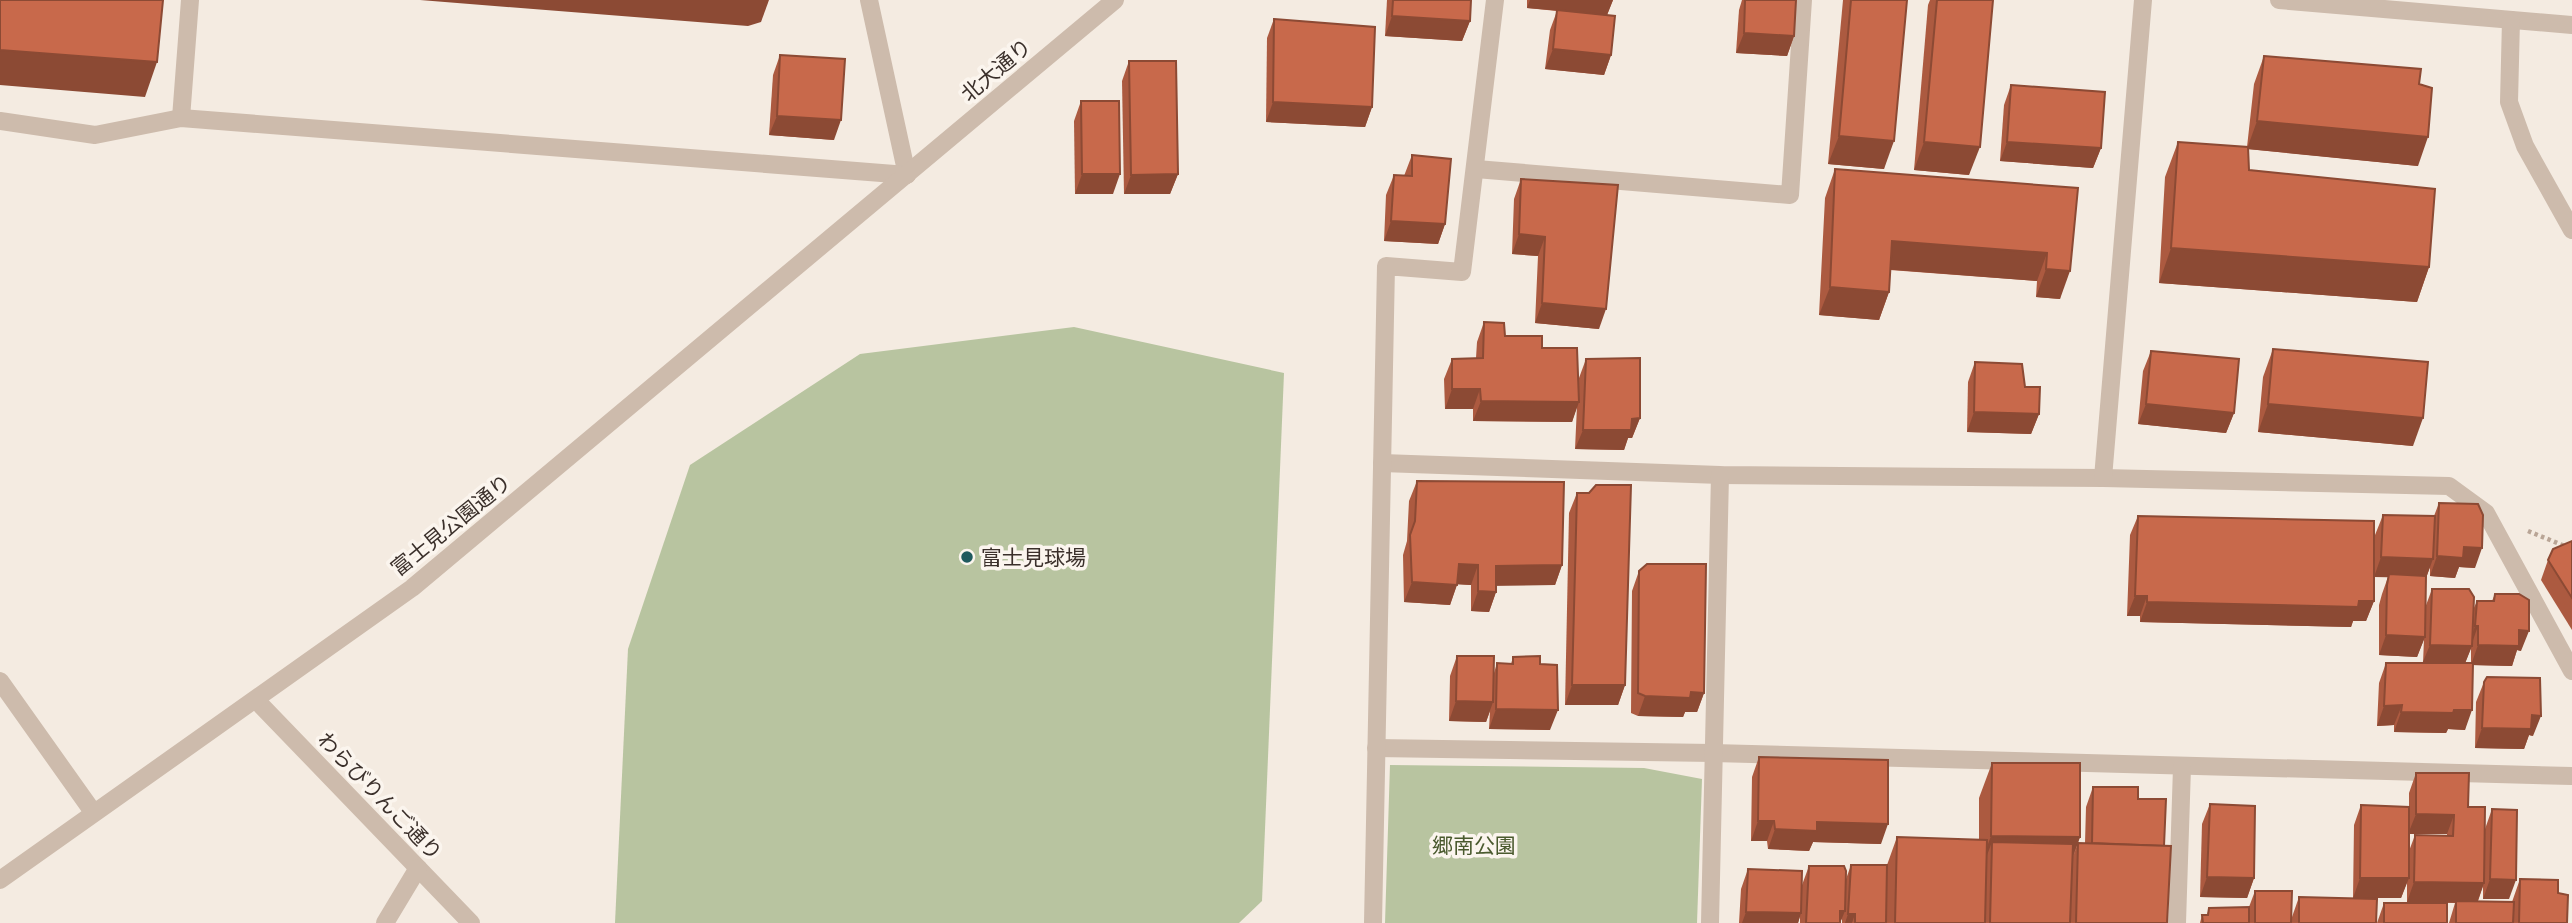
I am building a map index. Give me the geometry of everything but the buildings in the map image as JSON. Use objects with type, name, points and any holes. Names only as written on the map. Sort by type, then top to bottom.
[{"type":"street","points":[[181,118],[190,0]]},
{"type":"street","points":[[0,121],[95,135],[181,118],[907,175],[869,0]]},
{"type":"street","name":"北大通り","points":[[907,175],[1115,0]]},
{"type":"street","points":[[1373,923],[1386,265],[1462,272],[1495,0]]},
{"type":"street","points":[[1476,169],[1790,195],[1803,0]]},
{"type":"street","points":[[2103,478],[2143,0]]},
{"type":"street","points":[[2279,0],[2572,25]]},
{"type":"street","points":[[2511,20],[2509,102],[2525,146],[2572,230]]},
{"type":"street","name":"富士見公園通り","points":[[0,880],[412,588],[907,175]]},
{"type":"street","points":[[1382,463],[1720,475],[2103,478],[2449,486],[2486,513],[2572,671]]},
{"type":"street","points":[[1710,923],[1720,475]]},
{"type":"street","points":[[0,681],[93,812]]},
{"type":"street","name":"わらびりんご通り","points":[[256,700],[471,923]]},
{"type":"street","points":[[1376,748],[1713,752],[2572,776]]},
{"type":"street","points":[[2177,923],[2182,767]]},
{"type":"street","points":[[386,923],[418,868]]},
{"type":"green space","name":"富士見球場","points":[[1074,327],[1284,373],[1262,901],[1239,923],[615,923],[628,649],[690,465],[860,354]]},
{"type":"green space","name":"郷南公園","points":[[1390,765],[1644,768],[1702,779],[1697,923],[1385,923]]},
{"type":"place","name":"富士見球場","points":[[967,557]]}]
